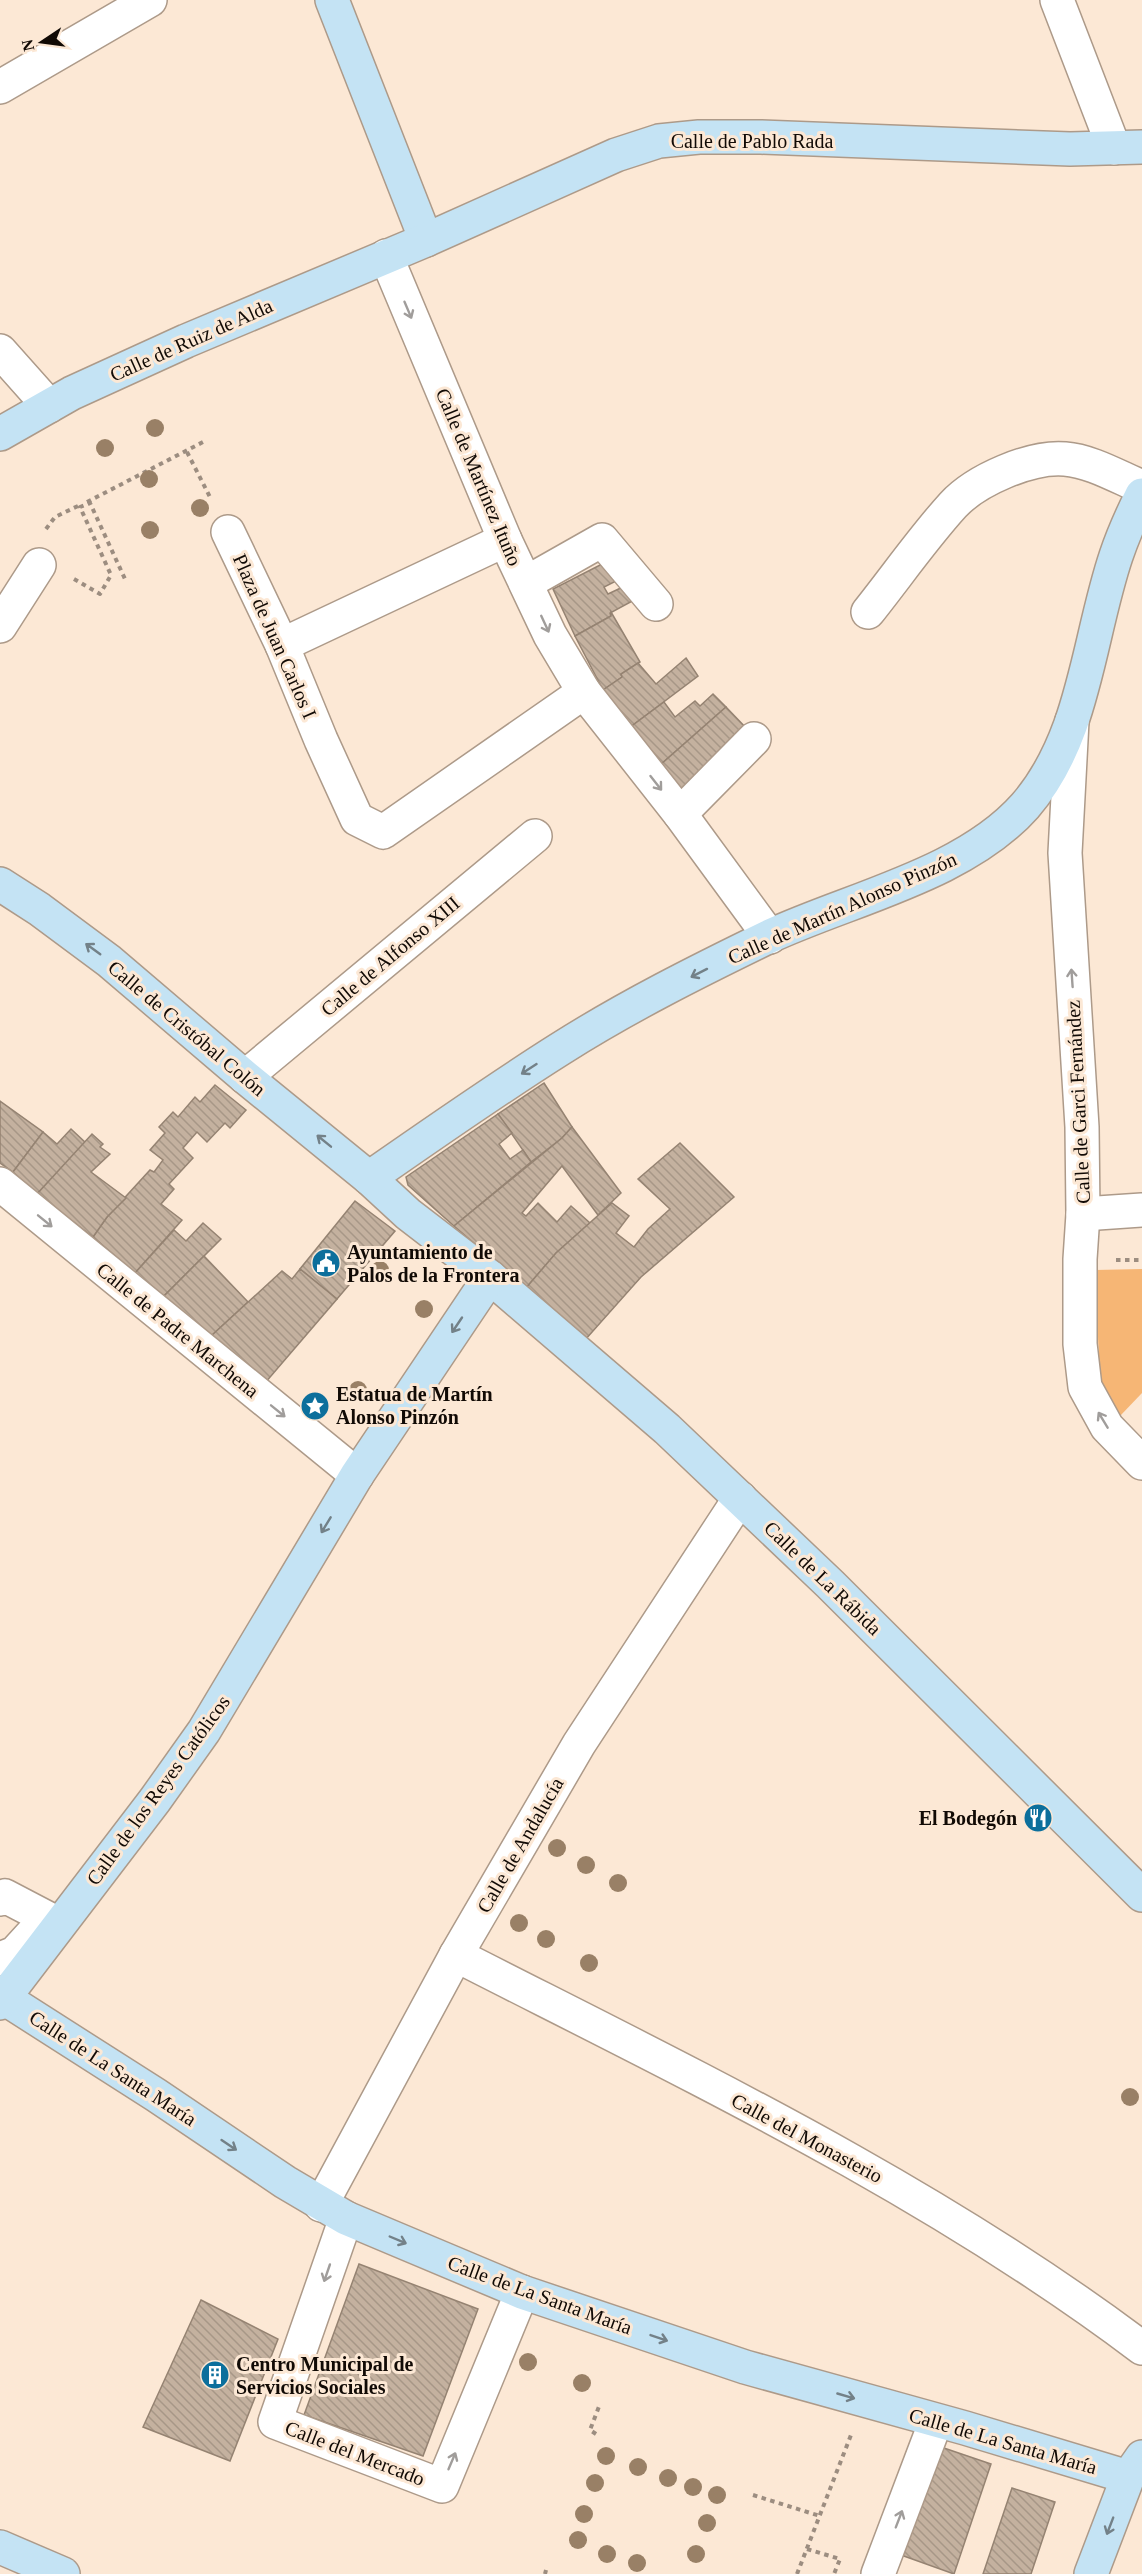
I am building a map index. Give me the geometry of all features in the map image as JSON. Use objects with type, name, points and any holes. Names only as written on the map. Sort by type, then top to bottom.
[{"type":"street","points":[[0,87],[150,0]]},
{"type":"street","points":[[332,0],[426,240]]},
{"type":"street","points":[[1058,0],[1128,147]]},
{"type":"street","name":"Calle de Pablo Rada","points":[[386,256],[616,155],[659,141],[699,137],[761,137],[1070,149],[1128,147]]},
{"type":"street","name":"Calle de Ruiz de Alda","points":[[0,434],[72,393],[186,341],[386,256]]},
{"type":"street","name":"Calle de Martínez Ituño","points":[[386,256],[505,540],[550,634],[584,692],[680,814],[770,937]]},
{"type":"street","points":[[0,351],[49,406]]},
{"type":"street","points":[[868,612],[955,504],[986,480],[1031,462],[1065,459],[1092,466],[1142,487]]},
{"type":"street","name":"Calle de Martín Alonso Pinzón","points":[[369,1178],[562,1047],[656,994],[770,937],[950,862],[996,834],[1025,806],[1047,774],[1072,721],[1115,557],[1142,495]]},
{"type":"street","name":"Plaza de Juan Carlos I","points":[[228,532],[282,645],[357,819],[383,832],[584,692]]},
{"type":"street","points":[[282,645],[505,540]]},
{"type":"street","points":[[526,584],[602,540],[656,604]]},
{"type":"street","points":[[0,626],[39,565]]},
{"type":"street","name":"Calle de Garci Fernández","points":[[1072,721],[1065,853],[1082,1127],[1083,1214],[1080,1259],[1080,1344],[1085,1387],[1107,1427],[1142,1463]]},
{"type":"street","points":[[680,814],[754,739]]},
{"type":"street","name":"Calle de Alfonso XIII","points":[[245,1077],[535,836]]},
{"type":"street","name":"Calle de Cristóbal Colón","points":[[0,884],[39,909],[109,961],[245,1077],[369,1178],[408,1214],[490,1276]]},
{"type":"street","name":"Calle de Padre Marchena","points":[[0,1184],[357,1475]]},
{"type":"street","points":[[1083,1214],[1142,1210]]},
{"type":"street","name":"Calle de los Reyes Católicos","points":[[1,1992],[37,1956],[204,1731],[357,1475],[490,1276]]},
{"type":"street","name":"Calle de La Rábida","points":[[490,1276],[667,1430],[740,1497],[932,1683],[1142,1895]]},
{"type":"street","name":"Calle de Andalucía","points":[[334,2212],[456,1955],[579,1744],[740,1497]]},
{"type":"street","points":[[0,1899],[5,1896],[47,1918],[15,1953],[0,1959]]},
{"type":"street","name":"Calle del Monasterio","points":[[456,1955],[858,2164],[1002,2249],[1092,2310],[1142,2348]]},
{"type":"street","name":"Calle de La Santa María","points":[[1,1992],[334,2212],[522,2292],[745,2367],[864,2401],[936,2421],[1135,2467]]},
{"type":"street","name":"Calle del Mercado","points":[[334,2212],[275,2422],[442,2486],[522,2292]]},
{"type":"street","points":[[878,2574],[936,2421]]},
{"type":"street","points":[[1091,2574],[1135,2467]]},
{"type":"street","points":[[0,2547],[63,2574]]},
{"type":"path","points":[[44,533],[55,517],[205,441]]},
{"type":"path","points":[[187,452],[228,532]]},
{"type":"path","points":[[111,575],[80,507],[90,503],[125,579]]},
{"type":"path","points":[[797,2574],[864,2401]]},
{"type":"path","points":[[596,2434],[590,2430],[600,2404]]},
{"type":"path","points":[[753,2495],[820,2516]]},
{"type":"path","points":[[807,2549],[840,2559],[834,2574]]},
{"type":"shaded area","points":[[1142,1269],[1142,1393],[1120,1416],[1100,1382],[1095,1270]]},
{"type":"building","points":[[606,562],[620,579],[604,587],[608,594],[625,586],[636,599],[575,636],[553,589]]},
{"type":"building","points":[[611,612],[640,662],[621,674],[622,677],[603,690],[575,636],[611,616]]},
{"type":"building","points":[[686,658],[698,676],[629,728],[603,690],[638,663],[656,684]]},
{"type":"building","points":[[713,694],[726,707],[659,766],[629,728],[664,702],[675,717],[695,701],[700,706]]},
{"type":"building","points":[[726,707],[749,731],[684,799],[659,766]]},
{"type":"building","points":[[544,1083],[572,1127],[562,1138],[531,1162],[498,1114]]},
{"type":"building","points":[[215,1085],[246,1110],[230,1128],[225,1123],[207,1142],[197,1132],[183,1148],[193,1158],[169,1184],[174,1189],[161,1204],[182,1220],[135,1273],[93,1237],[107,1217],[150,1170],[154,1172],[163,1160],[150,1150],[165,1133],[159,1127],[173,1112],[178,1117],[195,1097],[200,1102]]},
{"type":"building","points":[[0,1101],[43,1132],[13,1172],[0,1163]]},
{"type":"building","points":[[498,1114],[512,1133],[499,1144],[510,1159],[523,1150],[531,1162],[454,1226],[408,1185],[406,1177]]},
{"type":"building","points":[[572,1127],[621,1193],[598,1215],[562,1166],[522,1213],[526,1216],[538,1203],[557,1222],[571,1206],[590,1223],[556,1253],[526,1288],[454,1226],[562,1138]]},
{"type":"building","points":[[71,1129],[86,1143],[37,1194],[13,1172],[43,1132],[57,1144]]},
{"type":"building","points":[[92,1134],[103,1144],[100,1147],[110,1154],[91,1172],[126,1198],[107,1217],[93,1237],[37,1194]]},
{"type":"building","points":[[680,1143],[734,1197],[641,1277],[585,1340],[526,1288],[556,1253],[612,1203],[629,1216],[616,1233],[634,1247],[648,1229],[670,1209],[638,1179]]},
{"type":"building","points":[[355,1201],[395,1231],[337,1299],[300,1269]]},
{"type":"building","points":[[203,1223],[221,1239],[163,1297],[135,1273],[174,1230],[186,1241]]},
{"type":"building","points":[[204,1256],[248,1302],[210,1337],[163,1297]]},
{"type":"building","points":[[300,1269],[337,1299],[265,1383],[210,1337],[282,1271],[292,1279]]},
{"type":"building","points":[[359,2264],[478,2309],[423,2456],[304,2415]]},
{"type":"building","name":"Centro Municipal de Servicios Sociales","points":[[201,2300],[278,2339],[230,2461],[143,2427]]},
{"type":"building","points":[[938,2446],[991,2464],[954,2574],[901,2555]]},
{"type":"building","points":[[1012,2488],[1055,2502],[1031,2574],[983,2574]]},
{"type":"place","name":"Ayuntamiento de Palos de la Frontera","points":[[326,1263]]},
{"type":"place","name":"Estatua de Martín Alonso Pinzón","points":[[315,1406]]},
{"type":"place","name":"El Bodegón","points":[[1038,1818]]},
{"type":"place","name":"Centro Municipal de Servicios Sociales","points":[[215,2375]]}]
